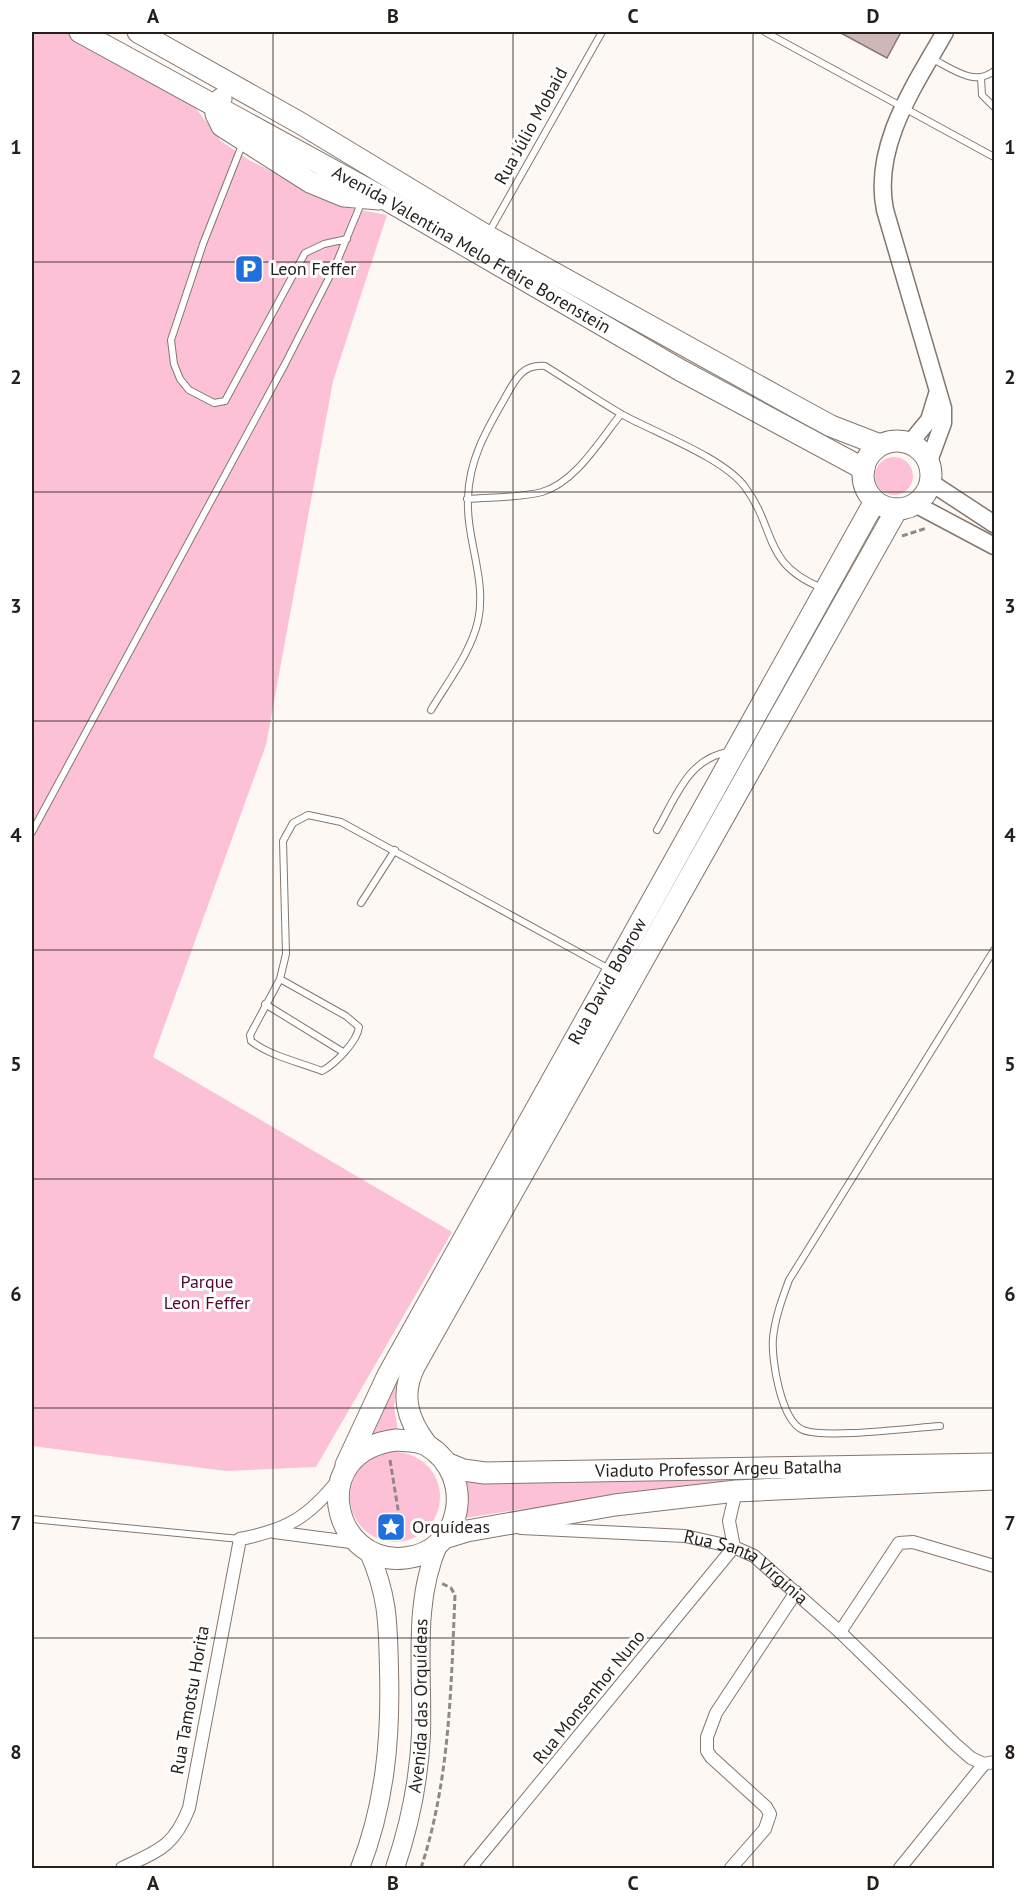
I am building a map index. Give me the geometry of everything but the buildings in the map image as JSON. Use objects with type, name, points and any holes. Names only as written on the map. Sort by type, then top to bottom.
[{"type":"highway","name":"Avenida Valentina Melo Freire Borenstein","points":[[80,32],[387,200],[680,370],[864,469]]},
{"type":"highway","name":"Avenida Valentina Melo Freire Borenstein","points":[[138,32],[253,96],[487,236],[795,407],[831,426],[880,446]]},
{"type":"highway","points":[[253,96],[229,91],[222,95],[218,106],[218,121],[310,182],[344,196],[387,200]]},
{"type":"highway","points":[[896,441],[910,443],[921,450],[929,461],[930,483],[922,498],[906,506],[875,501],[865,487],[864,469],[873,452],[880,446],[896,441]]},
{"type":"highway","name":"Rua David Bobrow","points":[[363,1546],[342,1516],[343,1471],[388,1375],[875,501]]},
{"type":"highway","name":"Rua David Bobrow","points":[[442,1541],[457,1515],[458,1499],[454,1476],[446,1463],[426,1444],[413,1424],[406,1403],[407,1385],[414,1365],[906,506]]},
{"type":"highway","points":[[343,1471],[363,1451],[387,1441],[426,1444]]},
{"type":"highway","name":"Viaduto Professor Argeu Batalha","points":[[446,1463],[463,1470],[485,1473],[962,1472],[994,1479]]},
{"type":"highway","name":"Viaduto Professor Argeu Batalha","points":[[503,1526],[615,1506],[736,1491],[962,1472],[994,1464]]},
{"type":"highway","name":"Rua Santa Virgínia","points":[[442,1541],[503,1526]]},
{"type":"highway","points":[[363,1546],[387,1557],[406,1558],[425,1552],[442,1541]]},
{"type":"main road","points":[[929,461],[943,423],[943,405],[937,394],[882,196],[885,162],[904,106],[945,32]]},
{"type":"main road","points":[[910,443],[929,420],[937,394]]},
{"type":"main road","points":[[930,483],[994,524]]},
{"type":"main road","points":[[906,506],[994,546]]},
{"type":"main road","name":"Avenida das Orquídeas","points":[[398,1865],[421,1735],[424,1591],[442,1541]]},
{"type":"main road","name":"Avenida das Orquídeas","points":[[360,1869],[381,1802],[389,1728],[388,1614],[363,1546]]},
{"type":"street","points":[[240,1539],[273,1532],[311,1510],[343,1471]]},
{"type":"street","points":[[734,1547],[729,1521],[736,1491]]},
{"type":"street","name":"Rua Santa Virgínia","points":[[503,1526],[685,1536],[734,1547],[754,1557],[796,1592],[971,1758],[989,1763]]},
{"type":"street","points":[[273,1532],[363,1546]]},
{"type":"street","name":"Rua Tamotsu Horita","points":[[122,1869],[168,1844],[180,1830],[189,1808],[240,1539]]},
{"type":"street","points":[[840,1632],[898,1543],[913,1542],[994,1566]]},
{"type":"street","name":"Rua Monsenhor Nuno","points":[[470,1869],[734,1547]]},
{"type":"street","points":[[731,1869],[765,1829],[770,1814],[766,1807],[711,1757],[707,1751],[707,1737],[716,1713],[796,1592]]},
{"type":"street","points":[[900,1869],[989,1763]]},
{"type":"lane","name":"Rua Júlio Mobaid","points":[[487,236],[602,32]]},
{"type":"lane","points":[[765,32],[994,157]]},
{"type":"lane","points":[[930,58],[971,78],[981,78],[994,71]]},
{"type":"lane","points":[[981,78],[982,95],[994,107]]},
{"type":"lane","points":[[244,140],[203,244],[171,340],[174,364],[180,379],[189,390],[214,403],[225,401],[305,253],[324,244],[347,239]]},
{"type":"lane","points":[[32,832],[121,662],[241,448],[315,306],[347,239],[363,198]]},
{"type":"lane","points":[[431,710],[473,638],[478,621],[479,578],[468,500],[479,442],[516,378],[525,368],[534,365],[545,366],[621,414],[722,466],[744,486],[782,562],[801,579],[826,590]]},
{"type":"lane","points":[[468,500],[542,492],[560,482],[582,462],[621,414]]},
{"type":"lane","points":[[657,830],[693,769],[708,757],[735,752]]},
{"type":"lane","points":[[280,979],[356,1022],[358,1033],[329,1067],[322,1071],[256,1045],[251,1041],[250,1035],[280,979],[286,954],[283,841],[294,823],[308,815],[341,822],[613,971]]},
{"type":"lane","points":[[361,903],[395,850]]},
{"type":"lane","points":[[940,1426],[826,1433],[804,1430],[796,1426],[784,1406],[774,1363],[773,1340],[777,1317],[789,1280],[994,950]]},
{"type":"lane","points":[[265,1004],[343,1052]]},
{"type":"lane","points":[[32,1519],[240,1539]]},
{"type":"green space","name":"Parque Leon Feffer","points":[[32,32],[67,32],[194,106],[221,141],[249,160],[344,207],[387,215],[333,381],[266,745],[153,1057],[452,1232],[316,1467],[226,1471],[32,1446]]},
{"type":"green space","points":[[894,457],[908,462],[913,476],[908,490],[894,495],[880,490],[875,476],[880,462]]},
{"type":"green space","points":[[397,1376],[394,1407],[398,1431],[384,1431],[371,1435]]},
{"type":"green space","points":[[395,1452],[412,1455],[427,1465],[437,1480],[440,1497],[437,1514],[427,1529],[412,1539],[395,1542],[378,1539],[363,1529],[353,1514],[350,1497],[353,1480],[363,1465],[378,1455]]},
{"type":"green space","points":[[726,1475],[726,1482],[458,1519],[460,1478]]},
{"type":"place","name":"Leon Feffer","points":[[249,269]]},
{"type":"place","name":"Orquídeas","points":[[391,1527]]}]
